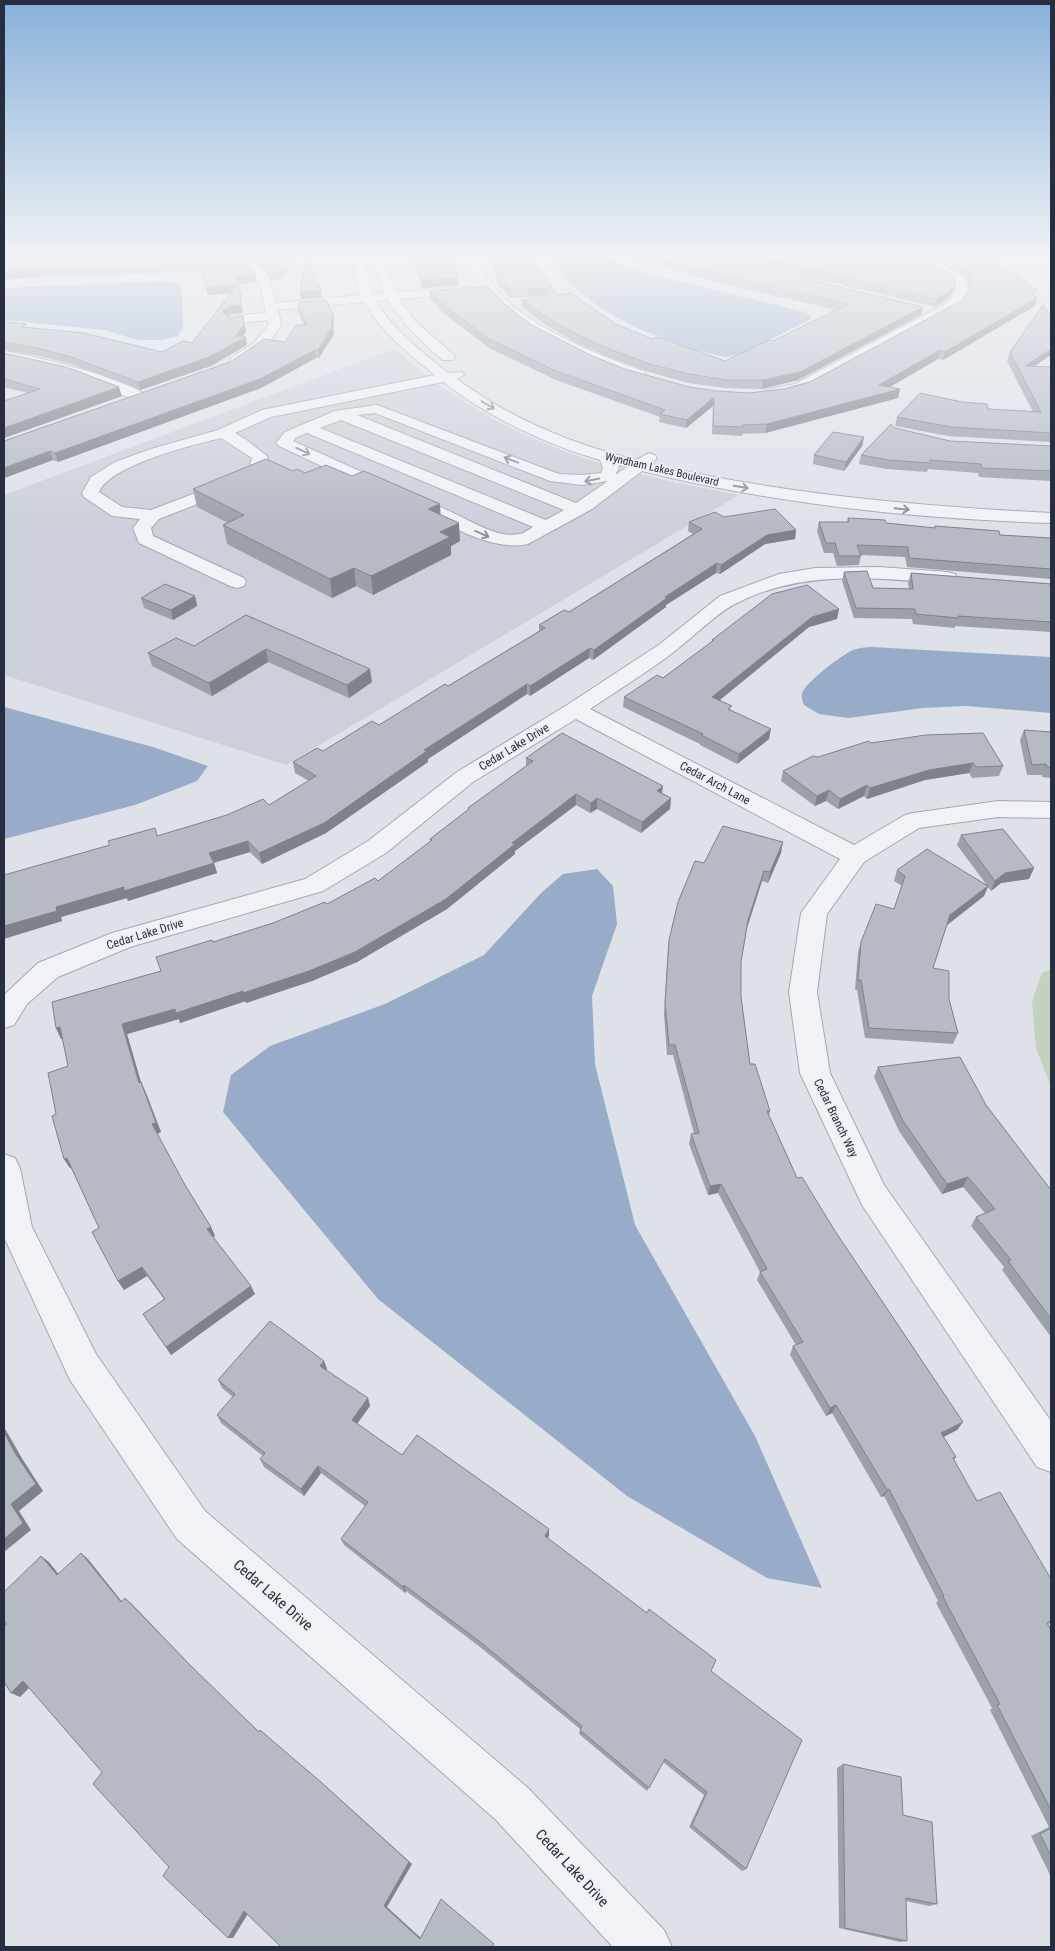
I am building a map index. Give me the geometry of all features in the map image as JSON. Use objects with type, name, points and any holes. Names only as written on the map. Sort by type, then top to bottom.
[{"type":"street","points":[[226,366],[253,352],[258,347]]},
{"type":"street","name":"Wyndham Lakes Boulevard","points":[[410,347],[445,378],[524,426],[607,449],[653,456],[733,473],[812,484],[960,499],[1051,503]]},
{"type":"street","points":[[223,433],[243,444],[260,457],[254,476],[152,515],[118,512],[90,494],[97,480],[117,467],[190,442],[223,433],[267,413],[468,372],[437,347]]},
{"type":"street","points":[[574,347],[616,366],[652,378]]},
{"type":"street","points":[[754,394],[771,393],[799,387],[873,347]]},
{"type":"street","points":[[4,355],[37,360],[104,380],[144,395],[122,403]]},
{"type":"street","points":[[607,449],[611,468],[607,476],[591,481],[576,482],[556,478],[377,409],[359,409],[340,414],[290,435],[284,443],[490,537],[522,540],[586,505],[653,456]]},
{"type":"street","points":[[340,414],[576,509]]},
{"type":"street","points":[[307,428],[548,526]]},
{"type":"street","name":"Wyndham Lakes Boulevard","points":[[607,449],[640,466],[762,491],[916,510],[1051,518]]},
{"type":"street","points":[[152,515],[142,528],[145,539],[237,582]]},
{"type":"street","name":"Cedar Lake Drive","points":[[4,1017],[17,997],[48,970],[121,940],[314,885],[377,847],[465,776],[575,710],[667,648],[727,600],[764,584],[799,576],[879,573],[965,580]]},
{"type":"street","name":"Cedar Arch Lane","points":[[575,710],[855,856]]},
{"type":"street","name":"Cedar Branch Way","points":[[1051,810],[998,809],[913,821],[855,856],[814,913],[803,992],[815,1073],[873,1195],[1051,1454]]},
{"type":"street","name":"Cedar Lake Drive","points":[[4,1168],[16,1228],[83,1367],[191,1525],[512,1804],[647,1947]]},
{"type":"shaded area","points":[[397,350],[429,379],[491,418],[529,437],[615,468],[739,495],[286,765],[4,675],[4,495],[388,351]]},
{"type":"green space","points":[[1051,969],[1051,1087],[1036,1048],[1032,1001],[1042,973]]},
{"type":"water","points":[[687,347],[756,347],[744,353],[725,357]]},
{"type":"water","points":[[872,647],[1051,657],[1051,713],[966,706],[923,708],[848,718],[819,714],[804,705],[802,694],[804,689],[824,670],[853,650]]},
{"type":"water","points":[[4,707],[153,747],[208,766],[197,781],[135,805],[4,839]]},
{"type":"water","points":[[597,869],[613,886],[617,924],[592,996],[595,1064],[635,1225],[755,1436],[822,1588],[767,1578],[627,1496],[378,1299],[223,1112],[231,1075],[270,1046],[385,1004],[484,955],[541,893],[563,874]]},
{"type":"building","points":[[32,347],[142,347],[162,352],[171,347],[227,347],[209,357],[138,382],[71,357]]},
{"type":"building","points":[[252,347],[320,347],[318,350],[260,379],[55,453],[50,451],[4,468],[4,441],[230,362]]},
{"type":"building","points":[[506,347],[575,347],[625,369],[689,387],[717,391],[749,393],[783,389],[810,382],[875,347],[953,347],[945,352],[940,350],[879,385],[900,389],[767,424],[743,425],[743,427],[713,426],[714,397],[687,420],[660,414],[665,410],[556,371]]},
{"type":"building","points":[[605,347],[686,347],[725,361],[754,347],[847,347],[800,372],[763,380],[727,380],[689,374],[650,364]]},
{"type":"building","points":[[1013,347],[1051,347],[1051,349],[1025,366],[1051,367],[1051,433],[951,427],[897,417],[920,393],[962,402],[987,404],[988,409],[1041,412],[1010,352]]},
{"type":"building","points":[[4,353],[66,367],[119,387],[4,428],[4,401],[40,389],[4,379]]},
{"type":"building","points":[[891,424],[895,428],[950,441],[1051,446],[1051,471],[982,468],[981,464],[930,460],[930,463],[889,460],[861,455]]},
{"type":"building","points":[[833,432],[864,437],[846,462],[814,455]]},
{"type":"building","points":[[266,459],[293,471],[297,469],[305,473],[326,465],[352,476],[364,471],[440,504],[428,509],[459,523],[440,532],[450,537],[371,576],[354,568],[330,579],[223,525],[244,515],[193,489]]},
{"type":"building","points":[[775,509],[796,530],[767,535],[721,565],[717,563],[665,597],[667,598],[594,650],[590,648],[530,686],[527,684],[424,750],[427,751],[324,823],[259,853],[248,841],[209,853],[214,863],[124,891],[124,887],[56,907],[57,911],[4,926],[4,875],[110,845],[108,841],[155,828],[157,836],[227,815],[263,799],[269,805],[316,776],[293,762],[317,748],[323,751],[372,721],[379,725],[445,684],[448,686],[545,628],[539,625],[564,610],[569,612],[702,529],[689,522],[715,512],[724,517]]},
{"type":"building","points":[[848,518],[885,520],[886,523],[935,528],[935,526],[999,531],[1000,535],[1051,538],[1051,569],[909,558],[908,547],[857,545],[861,556],[839,556],[835,543],[826,543],[819,522],[849,522]]},
{"type":"building","points":[[867,571],[873,588],[913,589],[911,573],[1051,584],[1051,622],[958,616],[958,618],[916,614],[915,609],[856,608],[844,572]]},
{"type":"building","points":[[165,584],[195,596],[171,610],[141,598]]},
{"type":"building","points":[[807,585],[839,609],[812,617],[712,697],[732,706],[728,709],[771,729],[739,754],[701,735],[703,734],[624,697],[657,675],[663,678],[772,594]]},
{"type":"building","points":[[246,615],[370,669],[347,685],[266,649],[209,683],[148,653],[176,638],[194,646]]},
{"type":"building","points":[[1024,730],[1051,732],[1051,767],[1047,767],[1046,764],[1032,765]]},
{"type":"building","points":[[562,733],[663,786],[657,791],[671,798],[642,822],[597,798],[591,803],[576,794],[512,843],[515,844],[446,899],[355,952],[309,971],[243,993],[243,991],[176,1013],[175,1009],[122,1024],[139,1083],[141,1082],[156,1123],[152,1124],[185,1185],[211,1227],[207,1229],[251,1286],[166,1347],[143,1314],[165,1299],[142,1267],[118,1281],[92,1232],[99,1228],[67,1158],[64,1159],[52,1116],[56,1114],[48,1073],[68,1066],[60,1027],[56,1028],[52,1002],[161,971],[156,957],[212,940],[213,942],[273,923],[325,902],[327,904],[375,878],[378,881],[432,840],[430,839],[468,808],[533,761],[526,758]]},
{"type":"building","points":[[983,733],[1003,766],[976,767],[973,763],[929,770],[870,788],[867,785],[840,799],[829,790],[817,796],[783,771],[813,756],[818,757],[869,741],[871,743],[926,735]]},
{"type":"building","points":[[723,826],[783,842],[770,872],[764,871],[748,920],[741,962],[741,997],[750,1064],[755,1064],[770,1111],[767,1111],[797,1178],[802,1177],[835,1231],[963,1422],[941,1433],[956,1457],[953,1458],[977,1501],[1000,1492],[1051,1579],[1051,1621],[1047,1623],[1051,1630],[1051,1810],[997,1705],[1000,1704],[943,1597],[889,1489],[887,1490],[836,1405],[830,1408],[793,1346],[803,1342],[760,1272],[767,1269],[721,1184],[710,1186],[691,1134],[699,1133],[675,1045],[669,1045],[665,1003],[669,940],[678,902],[695,861],[704,863]]},
{"type":"building","points":[[1003,829],[1034,868],[1005,873],[995,881],[961,835]]},
{"type":"building","points":[[927,849],[988,886],[950,915],[933,968],[949,971],[949,999],[958,1033],[869,1028],[861,980],[858,980],[861,942],[876,904],[894,909],[905,876],[897,870]]},
{"type":"building","points":[[960,1057],[986,1105],[1051,1190],[1051,1319],[1008,1261],[1011,1260],[976,1217],[995,1209],[968,1177],[947,1184],[903,1121],[878,1067]]},
{"type":"building","points":[[270,1321],[324,1361],[320,1366],[368,1398],[352,1420],[402,1455],[417,1435],[549,1529],[545,1536],[647,1613],[649,1609],[716,1660],[711,1671],[802,1740],[746,1869],[692,1825],[707,1792],[665,1759],[649,1788],[580,1730],[582,1726],[479,1641],[404,1585],[403,1587],[341,1539],[368,1502],[318,1466],[301,1489],[260,1459],[265,1453],[217,1415],[235,1394],[218,1380]]},
{"type":"building","points":[[4,1432],[15,1453],[36,1484],[11,1504],[23,1523],[4,1539]]},
{"type":"building","points":[[81,1553],[121,1602],[125,1598],[259,1732],[260,1730],[322,1783],[409,1862],[384,1906],[420,1939],[441,1899],[494,1944],[492,1947],[281,1947],[244,1911],[228,1938],[163,1876],[169,1867],[93,1784],[102,1772],[23,1681],[11,1693],[4,1682],[4,1626],[6,1624],[4,1620],[4,1592],[41,1556],[57,1575]]},
{"type":"building","points":[[843,1764],[901,1777],[903,1815],[932,1822],[937,1904],[906,1898],[907,1941],[845,1928]]},
{"type":"building","points":[[1051,1828],[1051,1856],[1040,1834]]}]
